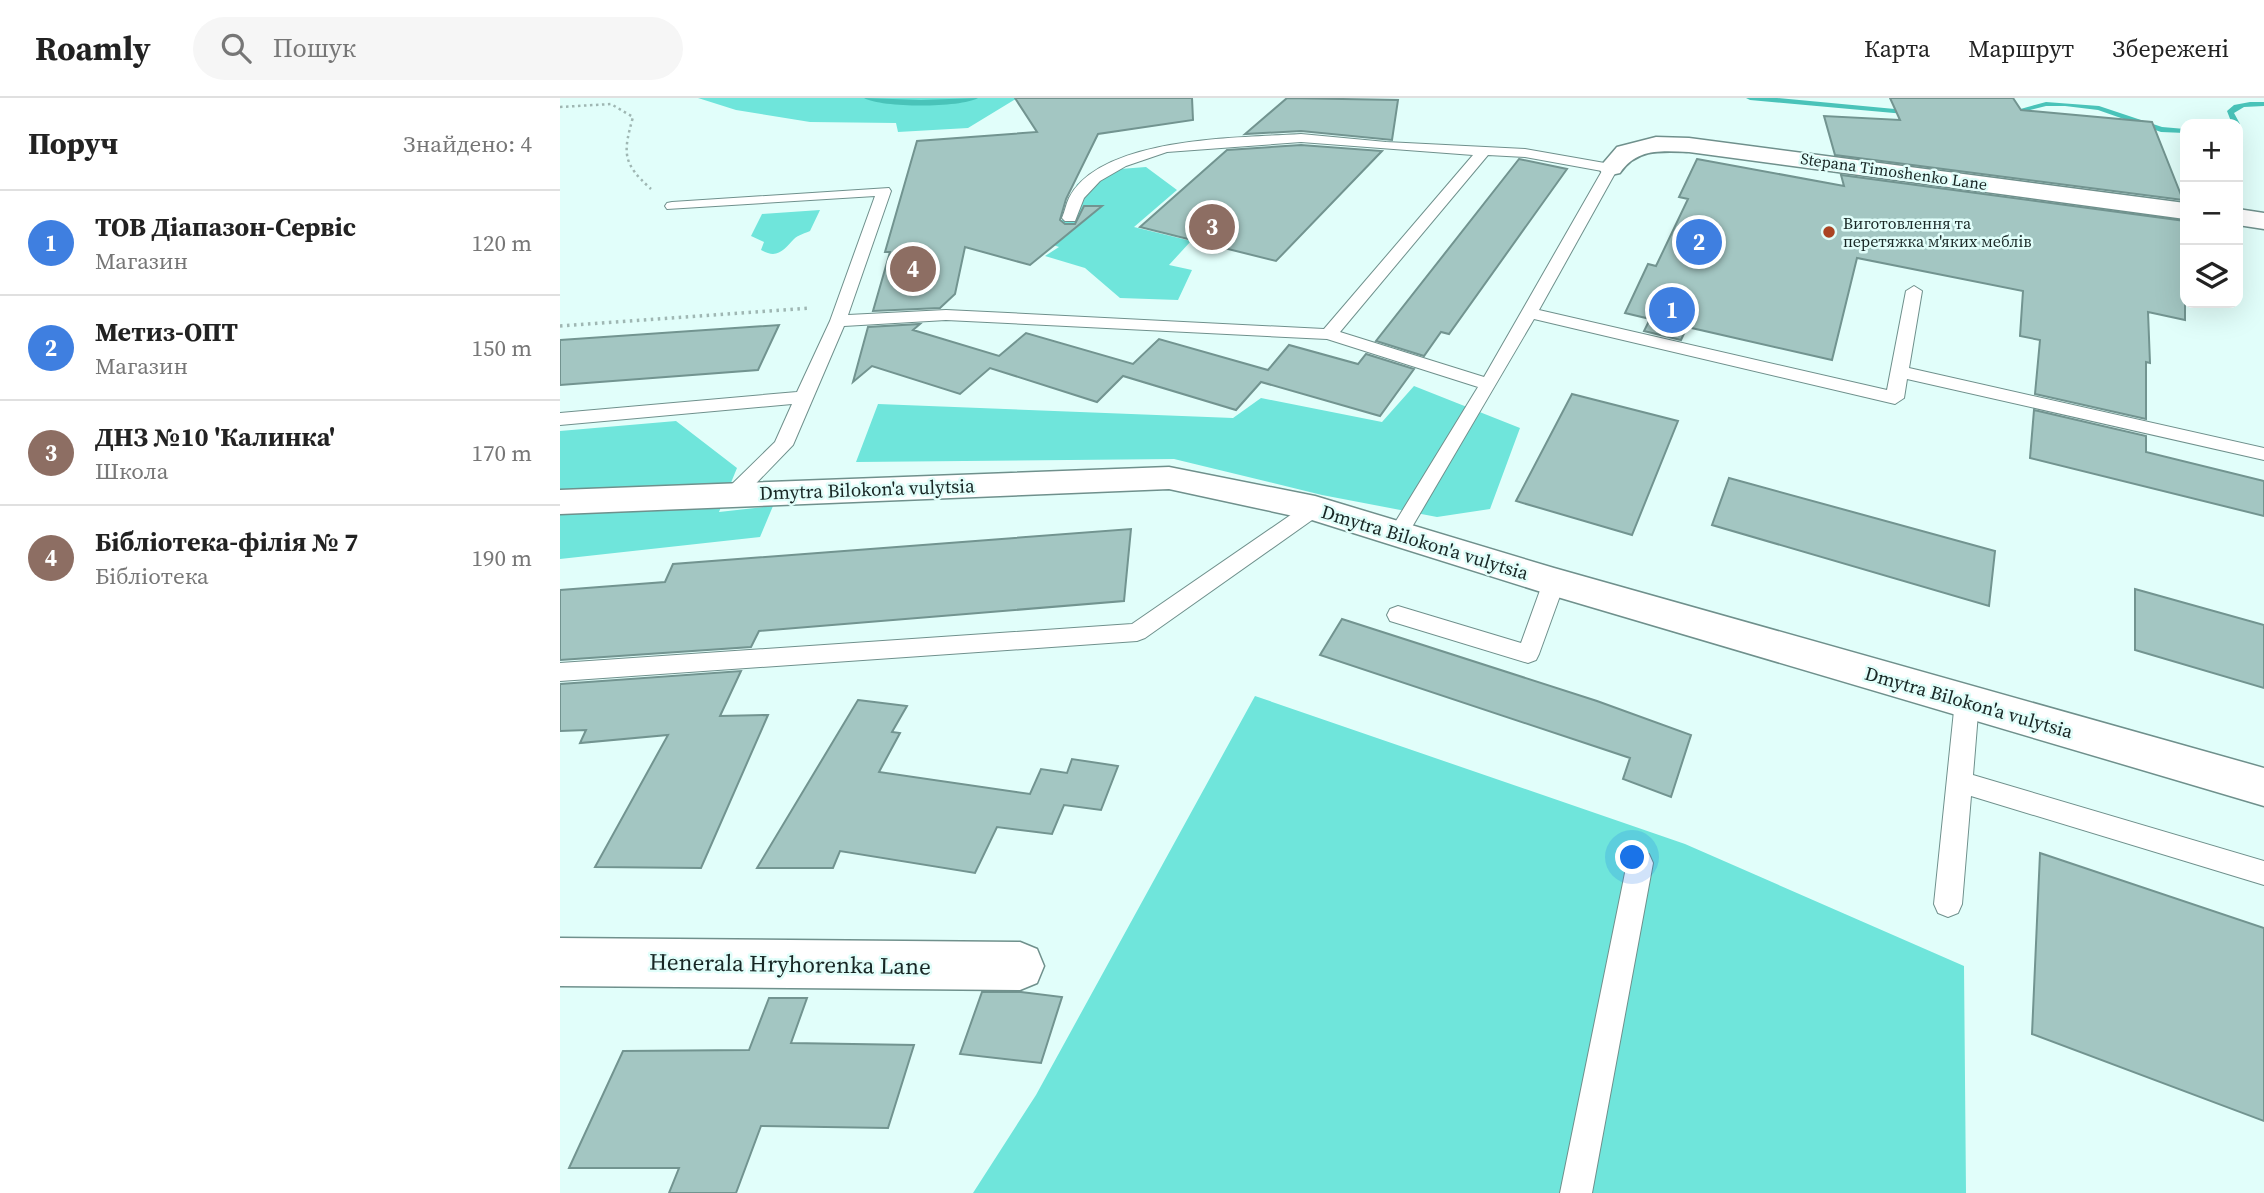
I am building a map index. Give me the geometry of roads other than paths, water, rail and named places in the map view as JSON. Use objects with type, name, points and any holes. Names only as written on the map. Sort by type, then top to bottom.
[{"type":"street","name":"Stepana Timoshenko Lane","points":[[1611,168],[1618,156],[1632,148],[1659,144],[1689,145],[2180,210]]},
{"type":"street","points":[[2243,219],[2264,221]]},
{"type":"street","name":"Dmytra Bilokon'a vulytsia","points":[[560,502],[1169,478],[1315,508],[1554,582],[2264,787]]},
{"type":"street","name":"Henerala Hryhorenka Lane","points":[[560,962],[1020,966]]},
{"type":"lane","points":[[1070,218],[1077,197],[1095,178],[1121,163],[1165,148],[1301,138],[1363,145],[1525,153],[1611,168],[1489,384],[1398,534]]},
{"type":"lane","points":[[1329,334],[1484,151]]},
{"type":"lane","points":[[672,206],[884,191],[841,313],[783,445],[733,495]]},
{"type":"lane","points":[[1529,313],[1895,398],[1914,291]]},
{"type":"lane","points":[[841,313],[946,315],[1329,334],[1489,384]]},
{"type":"lane","points":[[1900,372],[2264,454]]},
{"type":"lane","points":[[560,419],[805,397]]},
{"type":"lane","points":[[560,672],[1137,632],[1315,508]]},
{"type":"lane","points":[[1398,615],[1528,654],[1554,582]]},
{"type":"lane","points":[[1948,904],[1967,701]]},
{"type":"lane","points":[[1960,782],[2264,873]]},
{"type":"lane","points":[[1576,1193],[1640,863]]},
{"type":"waterway","points":[[868,98],[921,103],[974,98]]},
{"type":"waterway","points":[[1750,98],[1916,113]]},
{"type":"waterway","points":[[2010,113],[2046,104],[2065,104],[2099,108],[2161,129],[2180,131]]},
{"type":"waterway","points":[[2233,119],[2230,113],[2237,107],[2264,104]]},
{"type":"place","name":"ДНЗ №10 'Калинка'","points":[[1212,227]]},
{"type":"place","name":"Виготовлення та перетяжка м'яких меблів","points":[[1829,232]]},
{"type":"place","name":"Метиз-ОПТ","points":[[1699,242]]},
{"type":"place","name":"Бібліотека-філія № 7","points":[[913,269]]},
{"type":"place","name":"ТОВ Діапазон-Сервіс","points":[[1672,310]]}]
